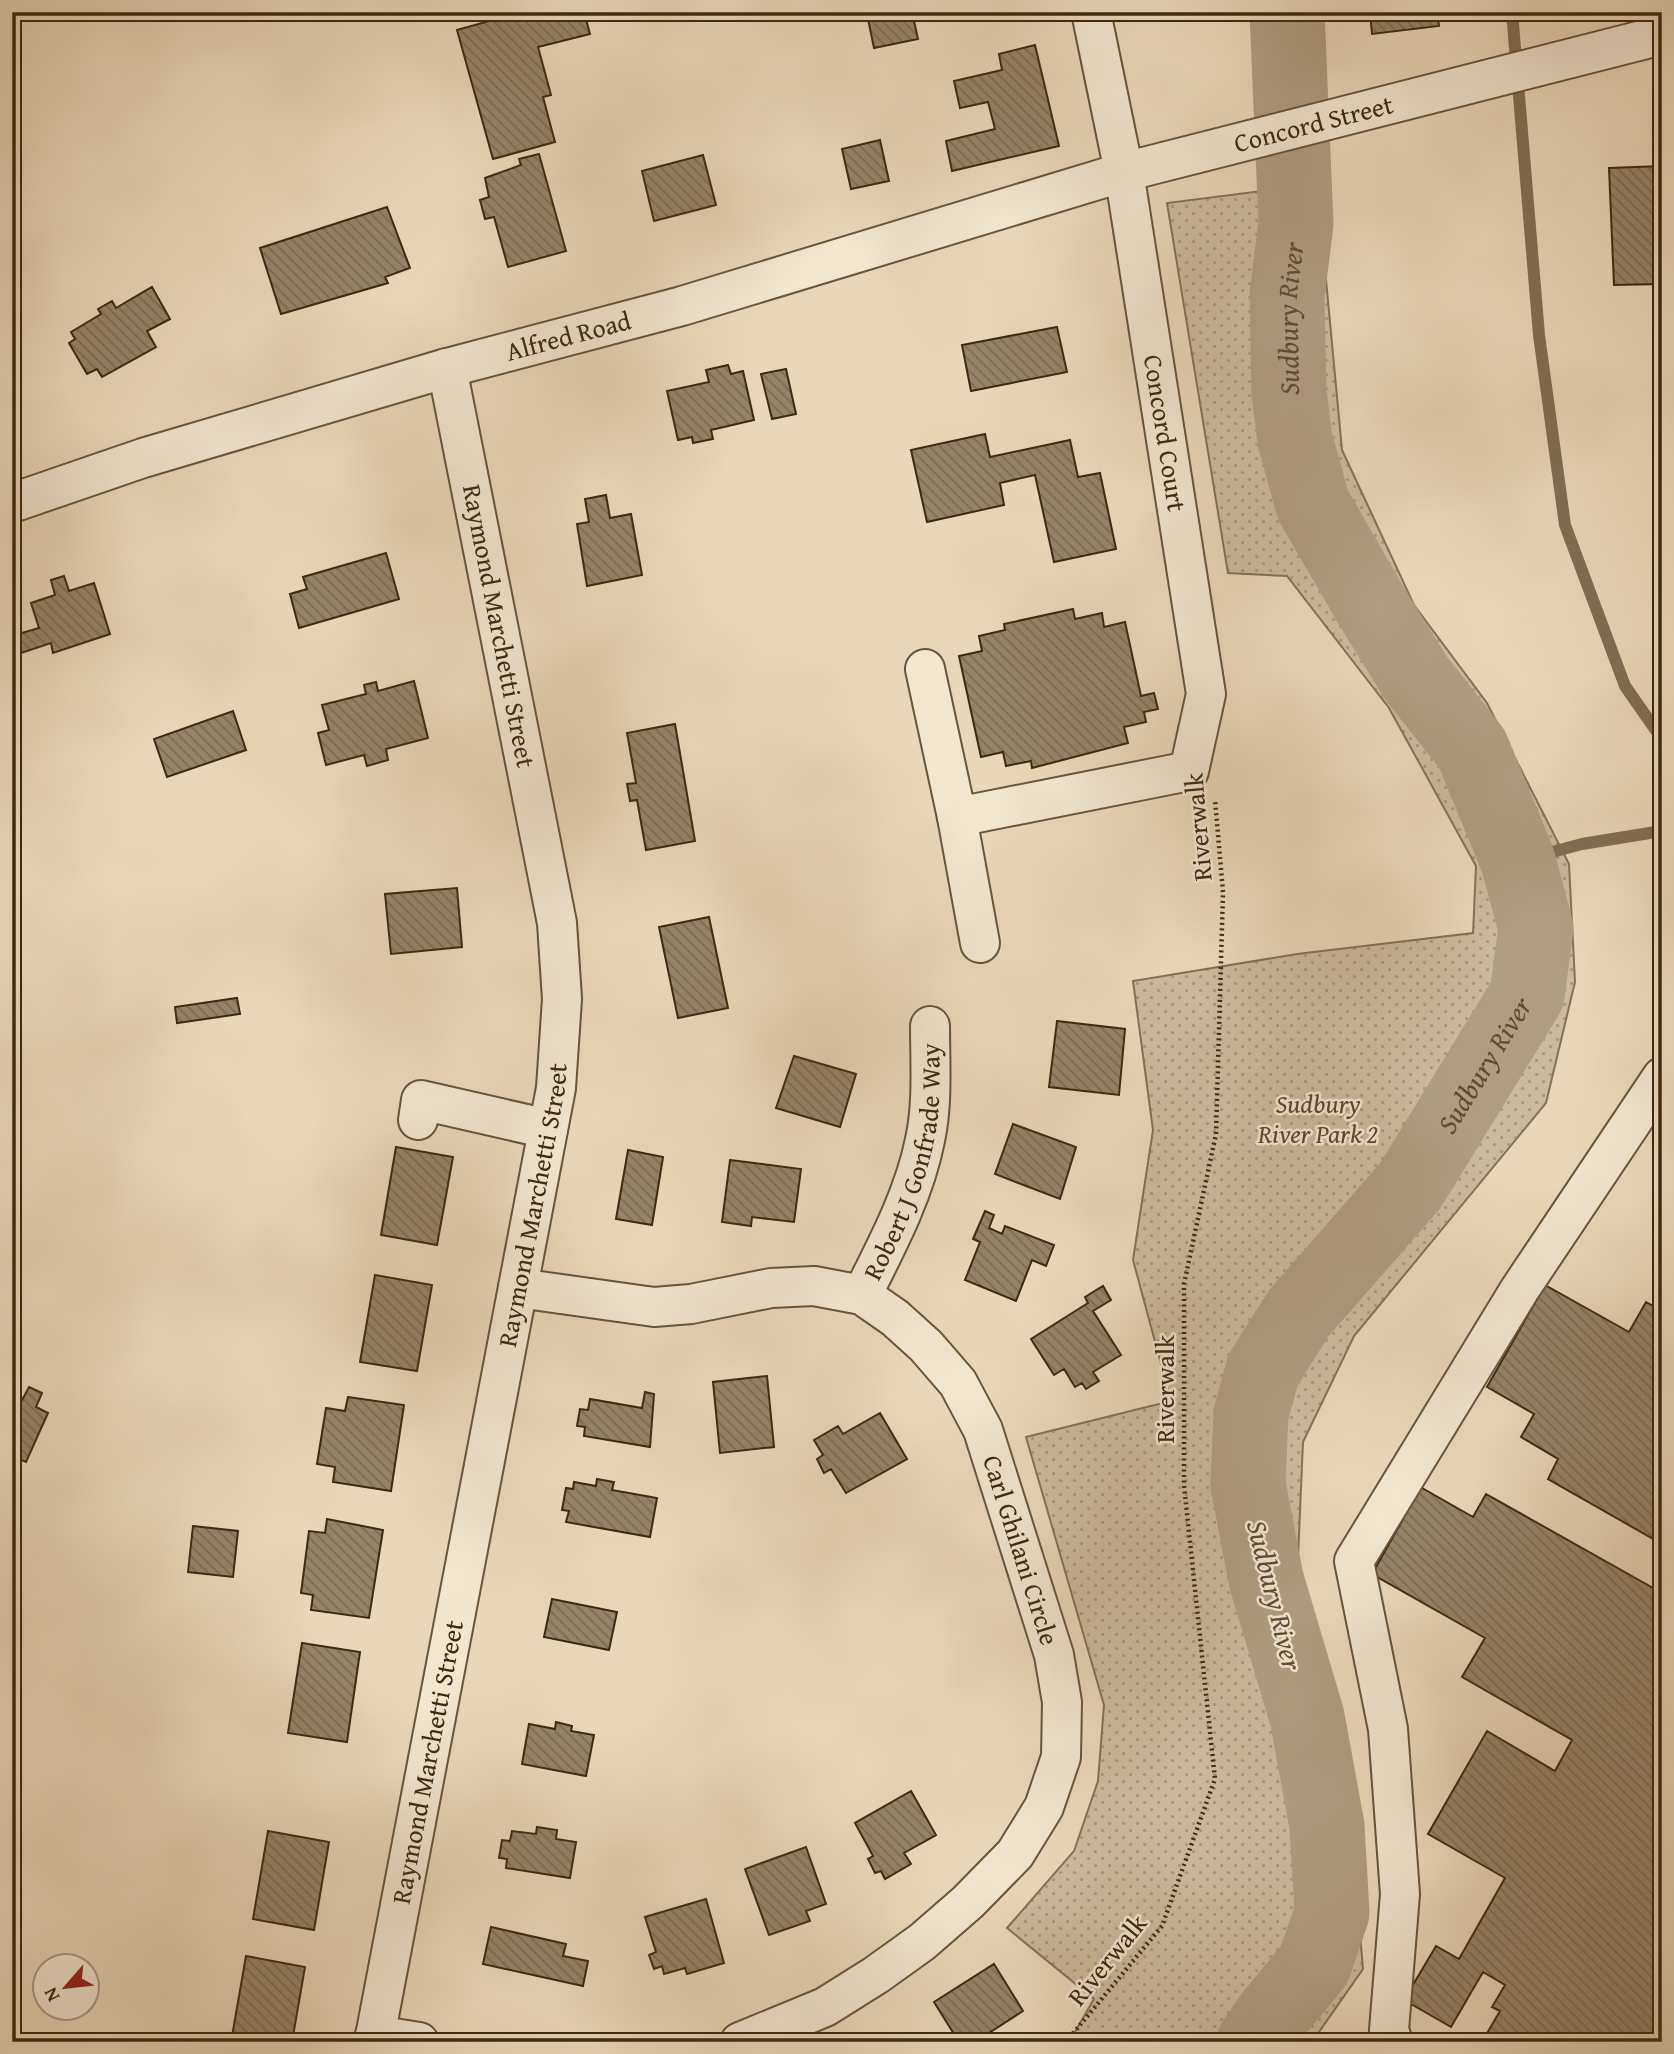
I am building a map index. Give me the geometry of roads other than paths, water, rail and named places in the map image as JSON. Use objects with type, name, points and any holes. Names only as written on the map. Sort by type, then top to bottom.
[{"type":"street","points":[[1091,12],[1124,172]]},
{"type":"street","name":"Concord Street","points":[[1124,172],[1662,35]]},
{"type":"street","name":"Alfred Road","points":[[12,503],[143,457],[447,368],[682,306],[1124,172]]},
{"type":"street","name":"Concord Court","points":[[957,817],[1189,771],[1206,694],[1124,172]]},
{"type":"street","name":"Raymond Marchetti Street","points":[[375,2038],[556,1088],[562,999],[557,923],[447,368]]},
{"type":"street","points":[[925,669],[957,817],[979,943]]},
{"type":"street","name":"Robert J Gonfrade Way","points":[[862,1295],[911,1192],[926,1138],[930,1026]]},
{"type":"street","points":[[1393,2042],[1389,2030],[1399,1894],[1388,1729],[1354,1561],[1520,1289],[1662,1077]]},
{"type":"street","points":[[418,1120],[421,1100],[548,1129]]},
{"type":"street","name":"Carl Ghilani Circle","points":[[518,1288],[654,1307],[691,1304],[771,1288],[814,1286],[862,1295],[895,1318],[926,1346],[958,1382],[983,1430],[1054,1655],[1062,1702],[1061,1757],[1044,1807],[1015,1854],[968,1902],[922,1942],[876,1975],[825,2007],[740,2042]]},
{"type":"street","points":[[375,2038],[419,2042]]},
{"type":"waterway","name":"Sudbury River","points":[[1254,2042],[1314,1965],[1332,1913],[1327,1826],[1307,1717],[1266,1579],[1248,1484],[1251,1414],[1263,1370],[1299,1313],[1410,1186],[1527,995],[1536,928],[1518,861],[1472,749],[1416,678],[1313,505],[1295,440],[1289,392],[1287,295],[1296,224],[1287,12]]},
{"type":"waterway","points":[[1512,12],[1539,335],[1565,525],[1625,686],[1662,739]]},
{"type":"waterway","points":[[1518,861],[1582,844],[1662,831]]},
{"type":"park label","name":"Sudbury River Park 2","points":[[1318,1119]]}]
